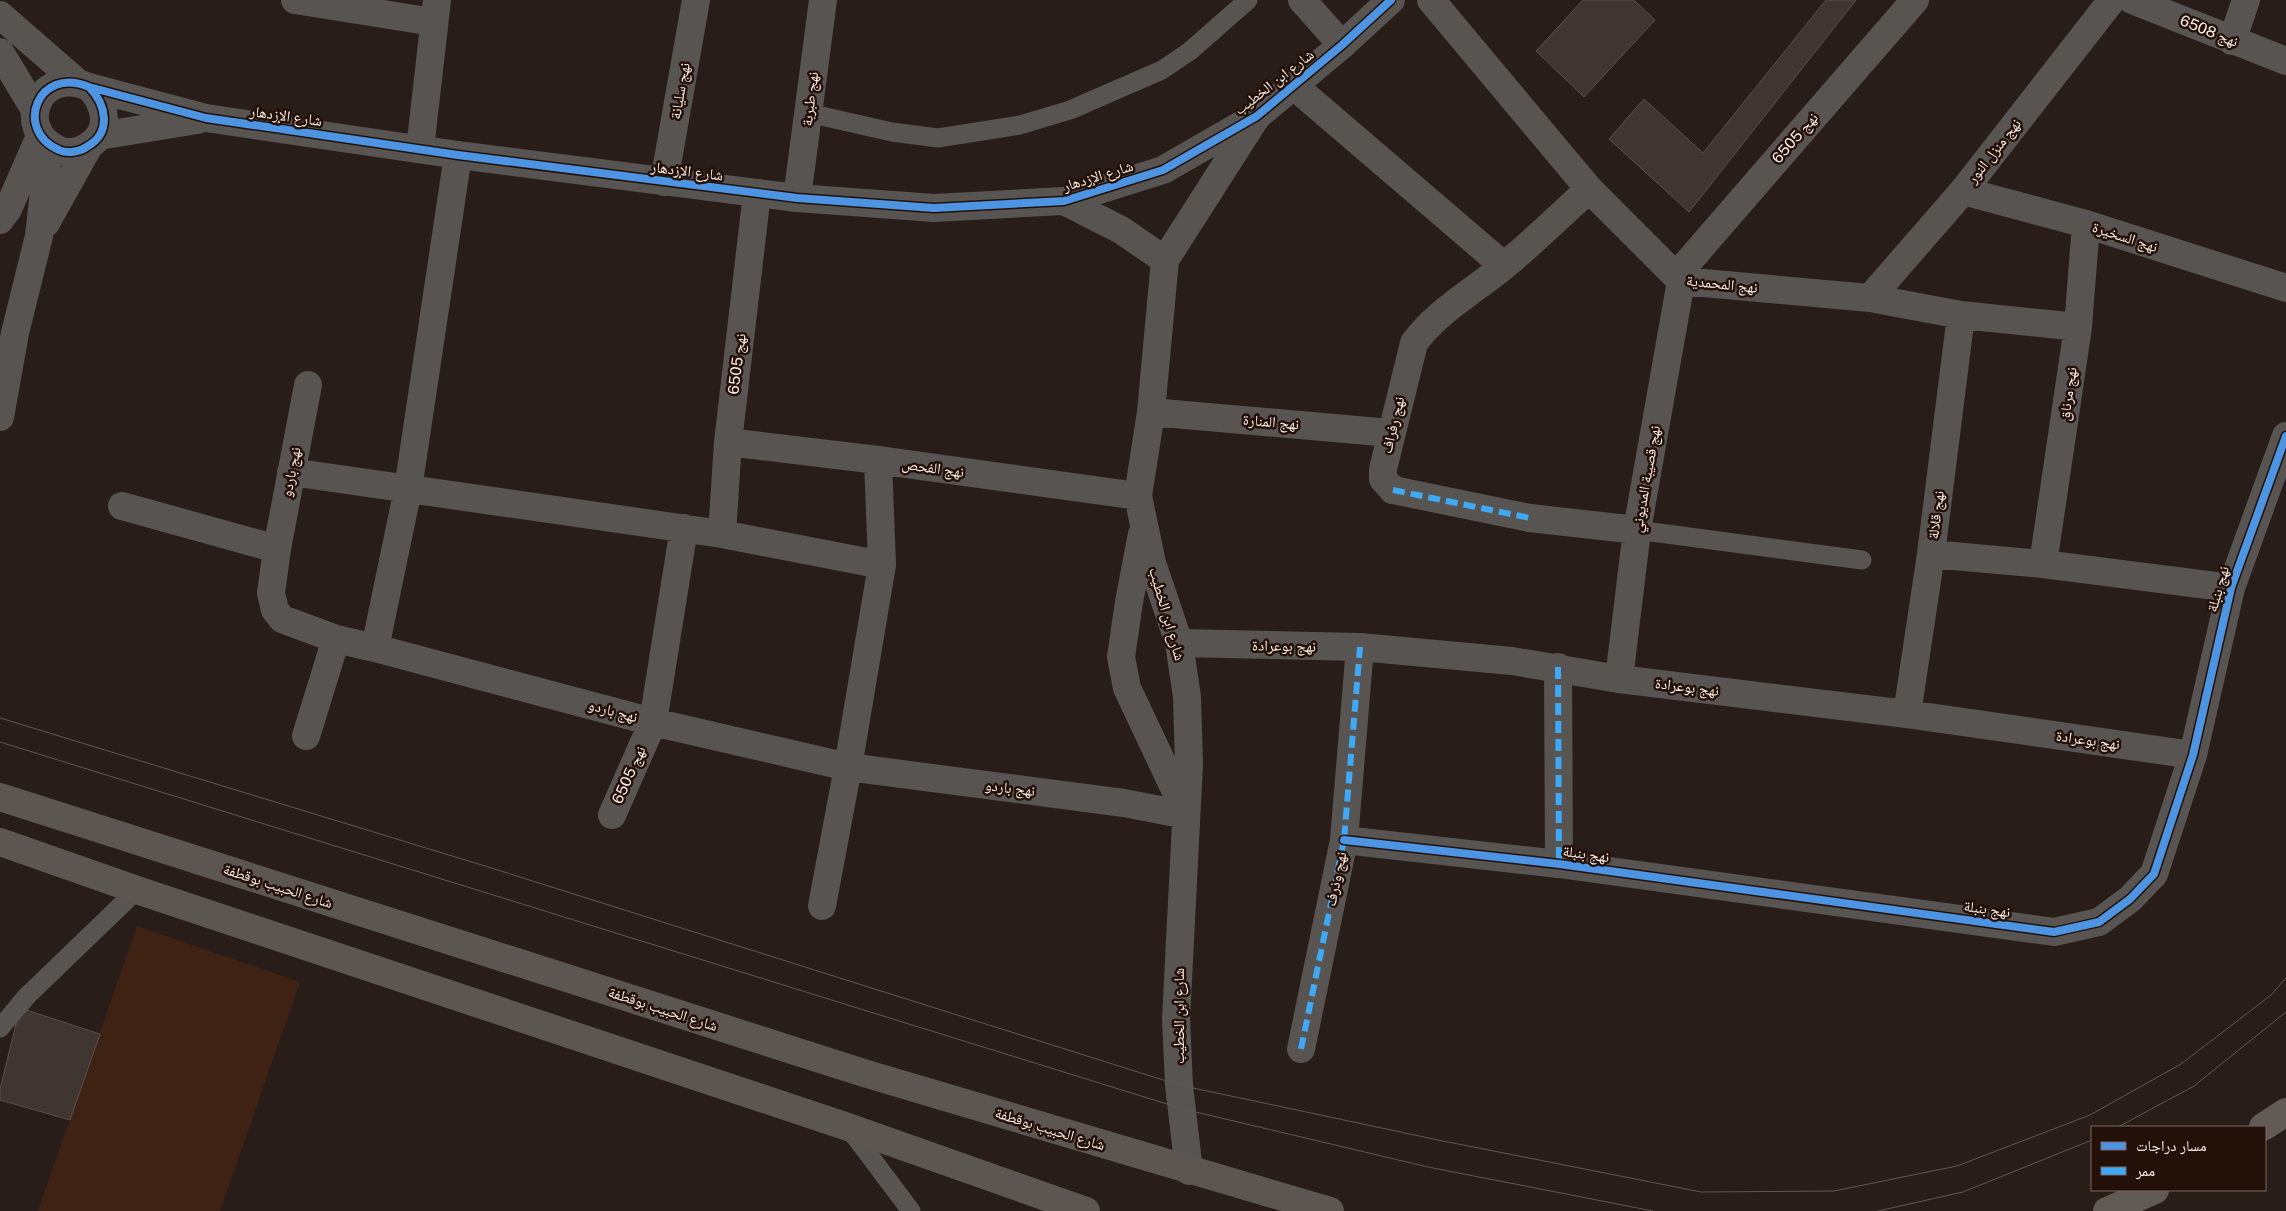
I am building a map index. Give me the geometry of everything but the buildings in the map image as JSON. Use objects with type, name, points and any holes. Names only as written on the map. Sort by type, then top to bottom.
[{"type":"highway","points":[[2265,1126],[2286,1112]]},
{"type":"highway","points":[[2107,1211],[2153,1191]]},
{"type":"main road","name":"شارع الحبيب بوقطفة","points":[[0,797],[867,1074],[1330,1211]]},
{"type":"main road","points":[[0,842],[137,890],[848,1127],[1086,1211]]},
{"type":"main road","points":[[0,858],[29,851]]},
{"type":"street","points":[[295,0],[435,11],[420,148]]},
{"type":"street","name":"نهج سليانة","points":[[664,182],[696,0]]},
{"type":"street","name":"نهج طبربة","points":[[797,198],[823,0]]},
{"type":"street","points":[[1302,0],[1342,46]]},
{"type":"street","name":"شارع ابن الخطيب","points":[[1163,170],[1257,116],[1342,46],[1391,0]]},
{"type":"street","name":"نهج المحمدية","points":[[1431,0],[1589,189],[1678,279],[1870,298],[1961,315],[2078,327]]},
{"type":"street","name":"نهج 6505","points":[[1678,279],[1915,0]]},
{"type":"street","name":"نهج منزل النور","points":[[1870,298],[1963,191],[2112,0]]},
{"type":"street","name":"نهج 6508","points":[[2132,0],[2286,61]]},
{"type":"street","points":[[2232,41],[2246,0]]},
{"type":"street","points":[[0,15],[99,97],[104,110],[104,124],[39,236]]},
{"type":"street","points":[[0,52],[35,110]]},
{"type":"street","points":[[63,82],[83,85],[206,118],[94,141],[76,152],[62,152],[45,141],[35,123],[35,110],[40,97],[50,87],[63,82]]},
{"type":"street","points":[[1294,86],[1504,266]]},
{"type":"street","name":"شارع ابن الخطيب","points":[[1190,1171],[1179,1085],[1176,1019],[1189,764],[1187,697],[1179,643],[1152,563],[1138,496],[1152,412],[1165,260],[1257,116]]},
{"type":"street","name":"شارع الإزدهار","points":[[206,118],[458,155],[664,182],[797,198],[934,208],[1064,201],[1163,170]]},
{"type":"street","points":[[0,220],[8,209],[45,141]]},
{"type":"street","points":[[0,417],[15,333],[39,236],[45,141]]},
{"type":"street","points":[[375,648],[408,490],[458,155]]},
{"type":"street","name":"نهج رفراف","points":[[1589,189],[1504,266],[1440,316],[1422,332],[1414,343],[1391,433],[1383,469],[1383,479],[1393,490],[1530,518],[1637,530]]},
{"type":"street","name":"نهج السخيرة","points":[[1963,191],[2086,224],[2286,288]]},
{"type":"street","name":"نهج 6505","points":[[722,534],[728,442],[757,193]]},
{"type":"street","name":"شارع الإزدهار","points":[[1064,201],[1121,230],[1165,260]]},
{"type":"street","name":"نهج مرناق","points":[[2043,564],[2078,327],[2086,224]]},
{"type":"street","name":"نهج قصيبة المديوني","points":[[1619,679],[1637,530],[1678,279]]},
{"type":"street","name":"نهج قلالة","points":[[1907,714],[1931,554],[1961,315]]},
{"type":"street","name":"نهج باردو","points":[[308,385],[277,549],[271,593],[275,610],[282,619],[336,639],[653,722],[848,767],[1124,803],[1186,815]]},
{"type":"street","name":"نهج المنارة","points":[[1152,412],[1391,433]]},
{"type":"street","name":"نهج بنبلة","points":[[1344,840],[1559,864],[2054,932],[2099,922],[2130,899],[2154,874],[2193,755],[2230,588],[2286,436]]},
{"type":"street","name":"نهج الفحص","points":[[728,442],[878,460],[1138,496]]},
{"type":"street","points":[[822,906],[848,767],[882,565],[878,460]]},
{"type":"street","points":[[291,472],[684,528],[882,565]]},
{"type":"street","points":[[122,506],[277,549]]},
{"type":"street","points":[[1144,527],[1129,602],[1121,657],[1127,688],[1186,815]]},
{"type":"street","name":"نهج 6505","points":[[612,814],[653,722],[684,528]]},
{"type":"street","points":[[1931,554],[2043,564],[2230,588]]},
{"type":"street","points":[[306,736],[336,639]]},
{"type":"street","name":"نهج بوعرادة","points":[[1179,643],[1360,647],[1558,667],[1619,679],[1907,714],[2193,755]]},
{"type":"street","name":"نهج وذرف","points":[[1301,1049],[1344,840],[1360,647]]},
{"type":"street","points":[[1558,667],[1559,864]]},
{"type":"lane","points":[[808,113],[892,132],[938,138],[1020,125],[1070,110],[1162,70],[1190,51],[1248,0]]},
{"type":"lane","points":[[1637,530],[1862,560]]},
{"type":"lane","points":[[0,1028],[27,996],[137,890]]},
{"type":"lane","points":[[848,1127],[911,1211]]},
{"type":"shaded area","points":[[137,926],[300,982],[220,1211],[38,1211]]},
{"type":"tram line","points":[[0,718],[485,866],[1179,1085],[1438,1140],[1701,1192],[1834,1191],[1957,1166],[2090,1115],[2181,1064],[2271,995],[2286,978]]},
{"type":"tram line","points":[[0,742],[1183,1109],[1428,1167],[1653,1211]]},
{"type":"tram line","points":[[2120,1126],[2194,1086],[2286,1012]]},
{"type":"tram line","points":[[1878,1211],[1963,1192],[2091,1140]]},
{"type":"marked path","points":[[1393,490],[1530,518]]},
{"type":"marked path","points":[[1301,1049],[1344,840],[1360,647]]},
{"type":"marked path","points":[[1558,667],[1559,864]]},
{"type":"cycle path","points":[[89,87],[95,94],[102,109],[104,118],[101,133],[96,140],[81,150],[70,152],[59,150],[45,141],[37,129],[35,115],[38,103],[45,92],[56,85],[71,83],[89,87],[206,118],[458,155],[797,198],[934,208],[1064,201],[1163,170],[1257,116],[1342,45],[1391,0]]},
{"type":"cycle path","points":[[1344,840],[1559,864],[2054,932],[2099,922],[2130,899],[2154,874],[2193,755],[2231,588],[2286,436]]}]
